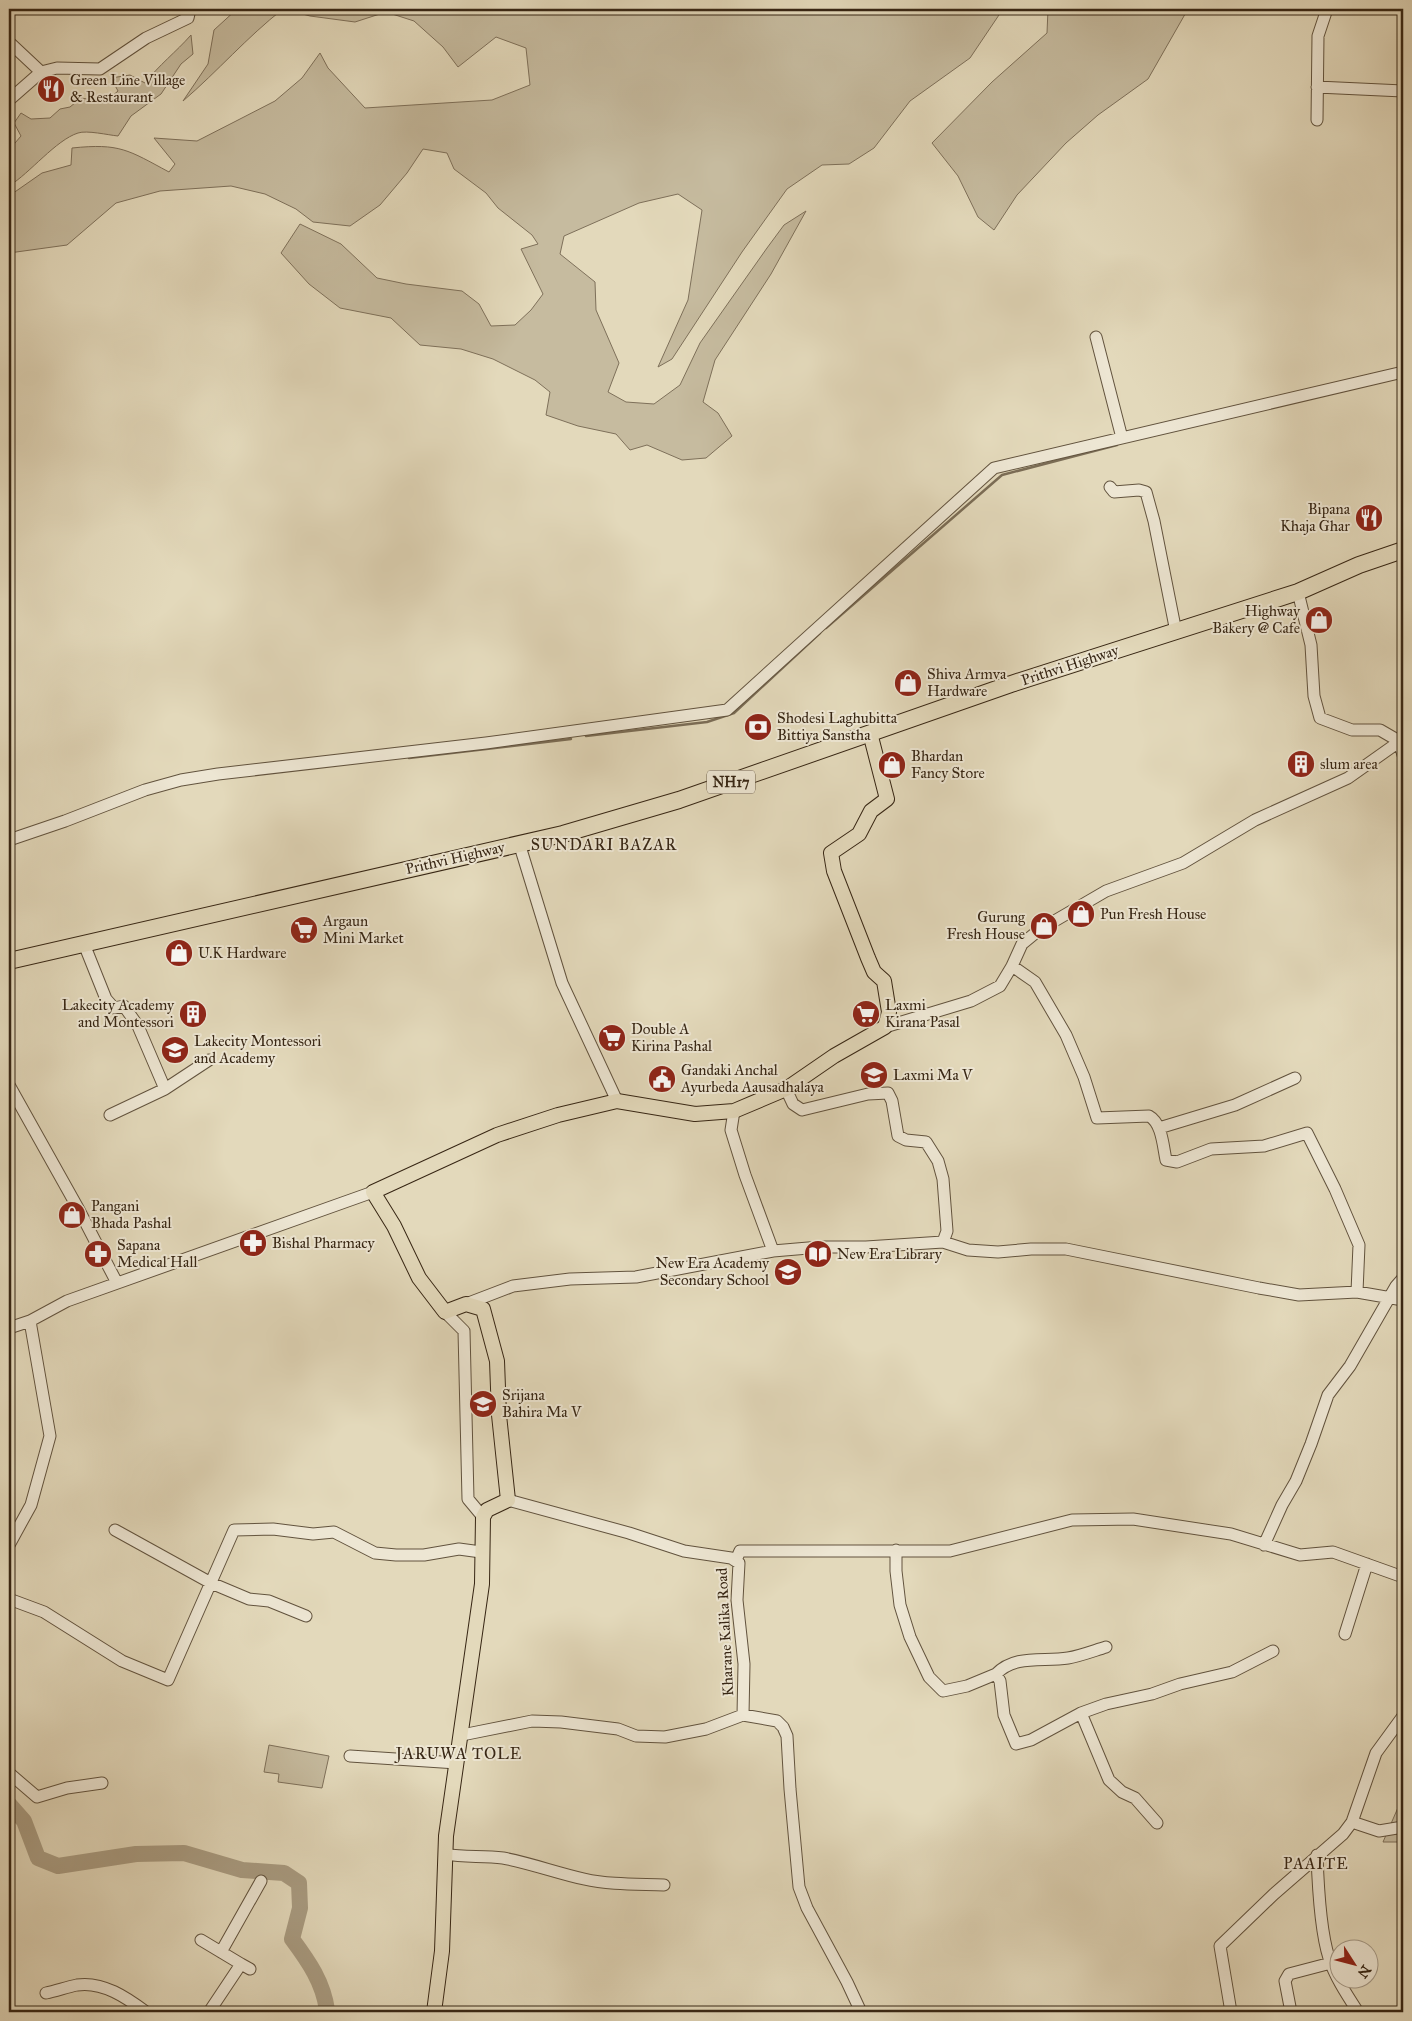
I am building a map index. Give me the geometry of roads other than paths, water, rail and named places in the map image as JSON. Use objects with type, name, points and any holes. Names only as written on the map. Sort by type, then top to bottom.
[{"type":"highway","name":"Prithvi Highway","points":[[9,961],[563,834],[679,800],[1028,678],[1298,592],[1359,565],[1403,550]]},
{"type":"main road","points":[[434,2012],[442,1951],[446,1836],[462,1735],[482,1584],[483,1517],[487,1510],[508,1500],[499,1415],[498,1361],[483,1309],[466,1304],[444,1312],[418,1278],[394,1226],[373,1192],[497,1135],[558,1116],[617,1101],[694,1114],[734,1111],[786,1089],[834,1056],[885,1027],[889,1012],[884,981],[874,972],[868,958],[834,871],[831,853],[859,834],[872,811],[887,799],[870,733]]},
{"type":"street","points":[[9,100],[41,72],[57,68],[100,69],[146,38],[188,18],[190,9]]},
{"type":"street","points":[[1317,120],[1318,36],[1327,9]]},
{"type":"street","points":[[9,42],[41,72]]},
{"type":"street","points":[[1317,87],[1403,91]]},
{"type":"street","points":[[1096,337],[1122,438]]},
{"type":"street","points":[[9,840],[145,790],[181,780],[218,774],[486,744],[727,710],[994,468],[1403,372]]},
{"type":"street","points":[[1110,487],[1114,492],[1139,490],[1146,492],[1154,521],[1176,632]]},
{"type":"street","points":[[1298,592],[1311,645],[1314,696],[1320,718],[1352,730],[1380,730],[1401,740]]},
{"type":"street","points":[[1401,740],[1403,755]]},
{"type":"street","points":[[885,1027],[970,1002],[1000,986],[1022,944],[1039,930],[1106,891],[1182,863],[1255,820],[1348,778],[1401,740]]},
{"type":"street","points":[[519,843],[562,982],[617,1101]]},
{"type":"street","points":[[84,944],[106,999],[114,1008],[124,1006],[138,1026],[165,1088]]},
{"type":"street","points":[[1012,966],[1035,982],[1066,1035],[1084,1077],[1097,1118],[1149,1116],[1155,1119],[1159,1128],[1166,1160],[1177,1162],[1211,1149],[1264,1146],[1307,1133],[1335,1189],[1359,1245],[1357,1292]]},
{"type":"street","points":[[110,1115],[165,1088],[209,1060]]},
{"type":"street","points":[[1159,1128],[1235,1105],[1295,1078]]},
{"type":"street","points":[[9,1085],[79,1210],[117,1283]]},
{"type":"street","points":[[786,1089],[793,1104],[802,1110],[868,1094],[888,1093],[892,1101],[898,1136],[906,1140],[926,1142],[938,1162],[943,1180],[946,1208],[947,1230],[943,1242]]},
{"type":"street","points":[[734,1111],[731,1130],[772,1251]]},
{"type":"street","points":[[9,1328],[30,1321],[67,1301],[184,1261],[237,1240],[373,1192]]},
{"type":"street","points":[[466,1304],[513,1286],[570,1280],[636,1277],[705,1262],[744,1258],[772,1251],[943,1242],[968,1250],[998,1252],[1031,1249],[1066,1249],[1299,1294],[1357,1292],[1403,1300]]},
{"type":"street","points":[[1264,1545],[1312,1444],[1328,1395],[1350,1366],[1403,1278]]},
{"type":"street","points":[[444,1312],[464,1331],[468,1499],[483,1517]]},
{"type":"street","points":[[9,1545],[31,1505],[50,1436],[30,1321]]},
{"type":"street","name":"Kharane Kalika Road","points":[[508,1500],[629,1533],[684,1551],[736,1560],[739,1564],[737,1614],[744,1664],[742,1715],[777,1721],[783,1727],[787,1736],[799,1887],[806,1908],[847,1982],[861,2012]]},
{"type":"street","points":[[736,1560],[740,1551],[950,1551],[1072,1520],[1133,1519],[1231,1534],[1300,1555],[1333,1552],[1403,1577]]},
{"type":"street","points":[[9,1599],[44,1612],[122,1661],[168,1680],[234,1530],[273,1529],[313,1534],[334,1532],[375,1553],[389,1555],[424,1555],[459,1549],[481,1552]]},
{"type":"street","points":[[115,1530],[211,1583],[249,1598],[269,1601],[306,1616]]},
{"type":"street","points":[[896,1550],[896,1571],[900,1605],[910,1637],[929,1677],[943,1691],[967,1686],[996,1674],[1002,1668],[1016,1662],[1068,1658],[1106,1647]]},
{"type":"street","points":[[1345,1634],[1367,1564]]},
{"type":"street","points":[[996,1674],[1000,1681],[1004,1715],[1016,1744],[1030,1740],[1081,1713],[1106,1704],[1152,1694],[1180,1684],[1232,1672],[1273,1651]]},
{"type":"street","points":[[1081,1713],[1109,1780],[1122,1792],[1135,1798],[1157,1824]]},
{"type":"street","points":[[462,1735],[532,1721],[561,1722],[618,1729],[636,1736],[665,1737],[706,1729],[742,1715]]},
{"type":"street","points":[[1231,2012],[1220,1946],[1317,1855],[1337,1840],[1352,1822],[1376,1753],[1403,1716]]},
{"type":"street","points":[[350,1756],[457,1762]]},
{"type":"street","points":[[9,1773],[37,1796],[67,1788],[102,1783]]},
{"type":"street","points":[[1352,1822],[1378,1831],[1400,1829]]},
{"type":"street","points":[[446,1854],[504,1858],[583,1879],[608,1883],[664,1885]]},
{"type":"street","points":[[1317,1855],[1323,1921],[1330,1958]]},
{"type":"street","points":[[221,1952],[261,1881]]},
{"type":"street","points":[[201,1940],[246,1966],[209,2012]]},
{"type":"street","points":[[1291,2012],[1285,1981],[1289,1974],[1330,1963]]},
{"type":"street","points":[[46,1993],[79,1985],[101,1987],[127,1999],[146,2012]]},
{"type":"street","points":[[1343,1988],[1358,2012]]},
{"type":"waterway","points":[[826,628],[1002,475],[1117,445]]},
{"type":"waterway","points":[[586,736],[707,722],[734,713],[820,633]]},
{"type":"waterway","points":[[409,758],[571,739]]},
{"type":"waterway","points":[[9,1804],[24,1821],[38,1858],[58,1866],[136,1854],[184,1853],[242,1870],[284,1873],[299,1883],[300,1908],[292,1939],[319,1981],[327,2010],[325,2012]]},
{"type":"place","name":"Green Line Village & Restaurant","points":[[51,89]]},
{"type":"place","name":"Bipana Khaja Ghar","points":[[1369,518]]},
{"type":"place","name":"Highway Bakery @ Cafe","points":[[1319,620]]},
{"type":"place","name":"Shiva Armva Hardware","points":[[908,683]]},
{"type":"place","name":"Shodesi Laghubitta Bittiya Sanstha","points":[[758,727]]},
{"type":"place","name":"slum area","points":[[1301,764]]},
{"type":"place","name":"Bhardan Fancy Store","points":[[892,765]]},
{"type":"place","name":"Pun Fresh House","points":[[1081,914]]},
{"type":"place","name":"Gurung Fresh House","points":[[1044,926]]},
{"type":"place","name":"Argaun Mini Market","points":[[304,930]]},
{"type":"place","name":"U.K Hardware","points":[[179,953]]},
{"type":"place","name":"Lakecity Academy and Montessori","points":[[193,1014]]},
{"type":"place","name":"Laxmi Kirana Pasal","points":[[866,1014]]},
{"type":"place","name":"Double A Kirina Pashal","points":[[612,1038]]},
{"type":"place","name":"Lakecity Montessori and Academy","points":[[175,1050]]},
{"type":"place","name":"Laxmi Ma V","points":[[874,1075]]},
{"type":"place","name":"Gandaki Anchal Ayurbeda Aausadhalaya","points":[[662,1079]]},
{"type":"place","name":"Pangani Bhada Pashal","points":[[72,1215]]},
{"type":"place","name":"Bishal Pharmacy","points":[[253,1243]]},
{"type":"place","name":"Sapana Medical Hall","points":[[98,1254]]},
{"type":"place","name":"New Era Library","points":[[818,1254]]},
{"type":"place","name":"New Era Academy Secondary School","points":[[788,1272]]},
{"type":"place","name":"Srijana Bahira Ma V","points":[[483,1404]]},
{"type":"district","name":"SUNDARI BAZAR","points":[[604,844]]},
{"type":"district","name":"JARUWA TOLE","points":[[459,1753]]},
{"type":"district","name":"PAAITE","points":[[1316,1863]]}]
